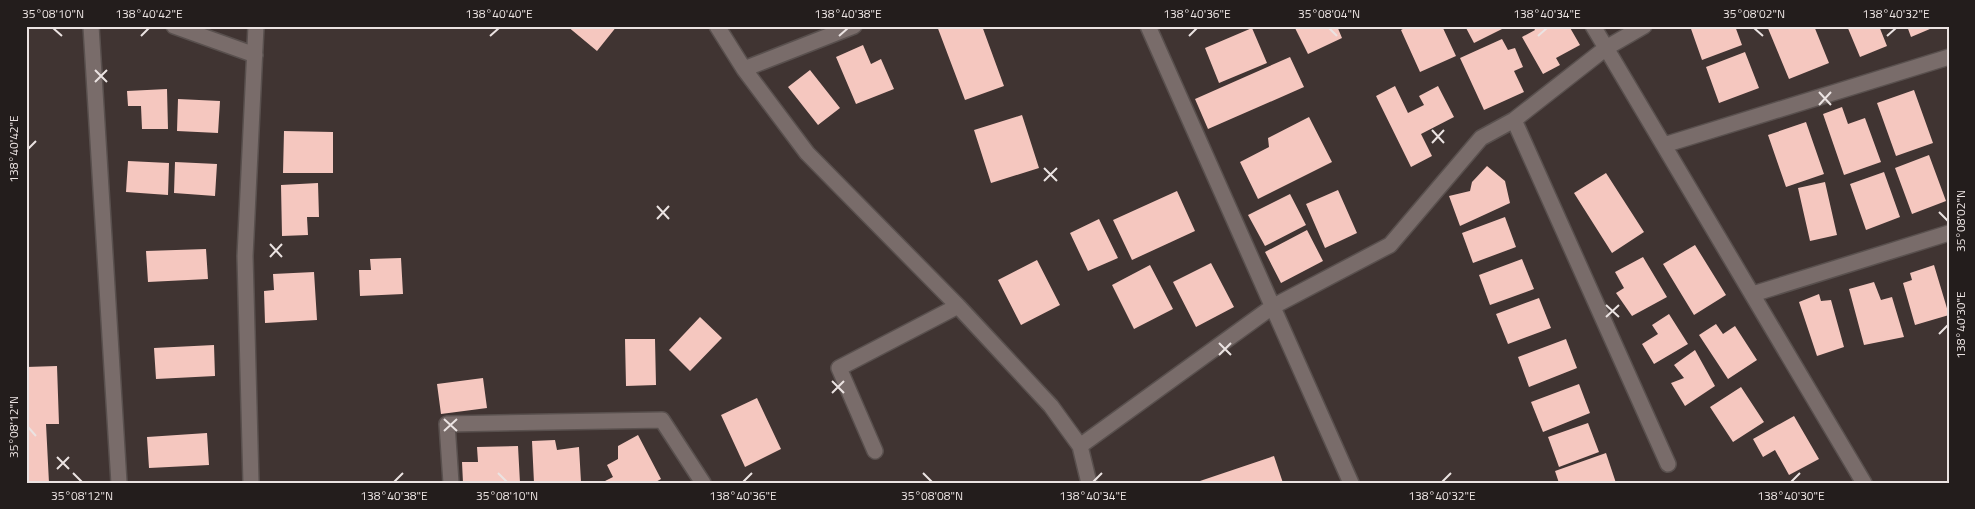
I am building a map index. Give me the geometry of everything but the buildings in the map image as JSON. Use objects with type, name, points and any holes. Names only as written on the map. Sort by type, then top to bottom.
[{"type":"street","points":[[91,26],[119,483]]},
{"type":"street","points":[[174,26],[255,55]]},
{"type":"street","points":[[251,483],[244,256],[256,26]]},
{"type":"street","points":[[716,26],[744,69],[806,153],[958,306],[1051,406],[1080,446],[1089,483]]},
{"type":"street","points":[[744,69],[854,26]]},
{"type":"street","points":[[1148,26],[1351,483]]},
{"type":"street","points":[[1593,26],[1754,294],[1864,483]]},
{"type":"street","points":[[1080,446],[1272,307],[1390,245],[1481,138],[1514,120],[1606,48],[1644,26]]},
{"type":"street","points":[[1664,145],[1949,57]]},
{"type":"street","points":[[1514,120],[1668,464]]},
{"type":"street","points":[[1754,294],[1949,234]]},
{"type":"street","points":[[875,451],[839,368],[958,306]]},
{"type":"street","points":[[451,483],[447,424],[662,420],[703,483]]}]
